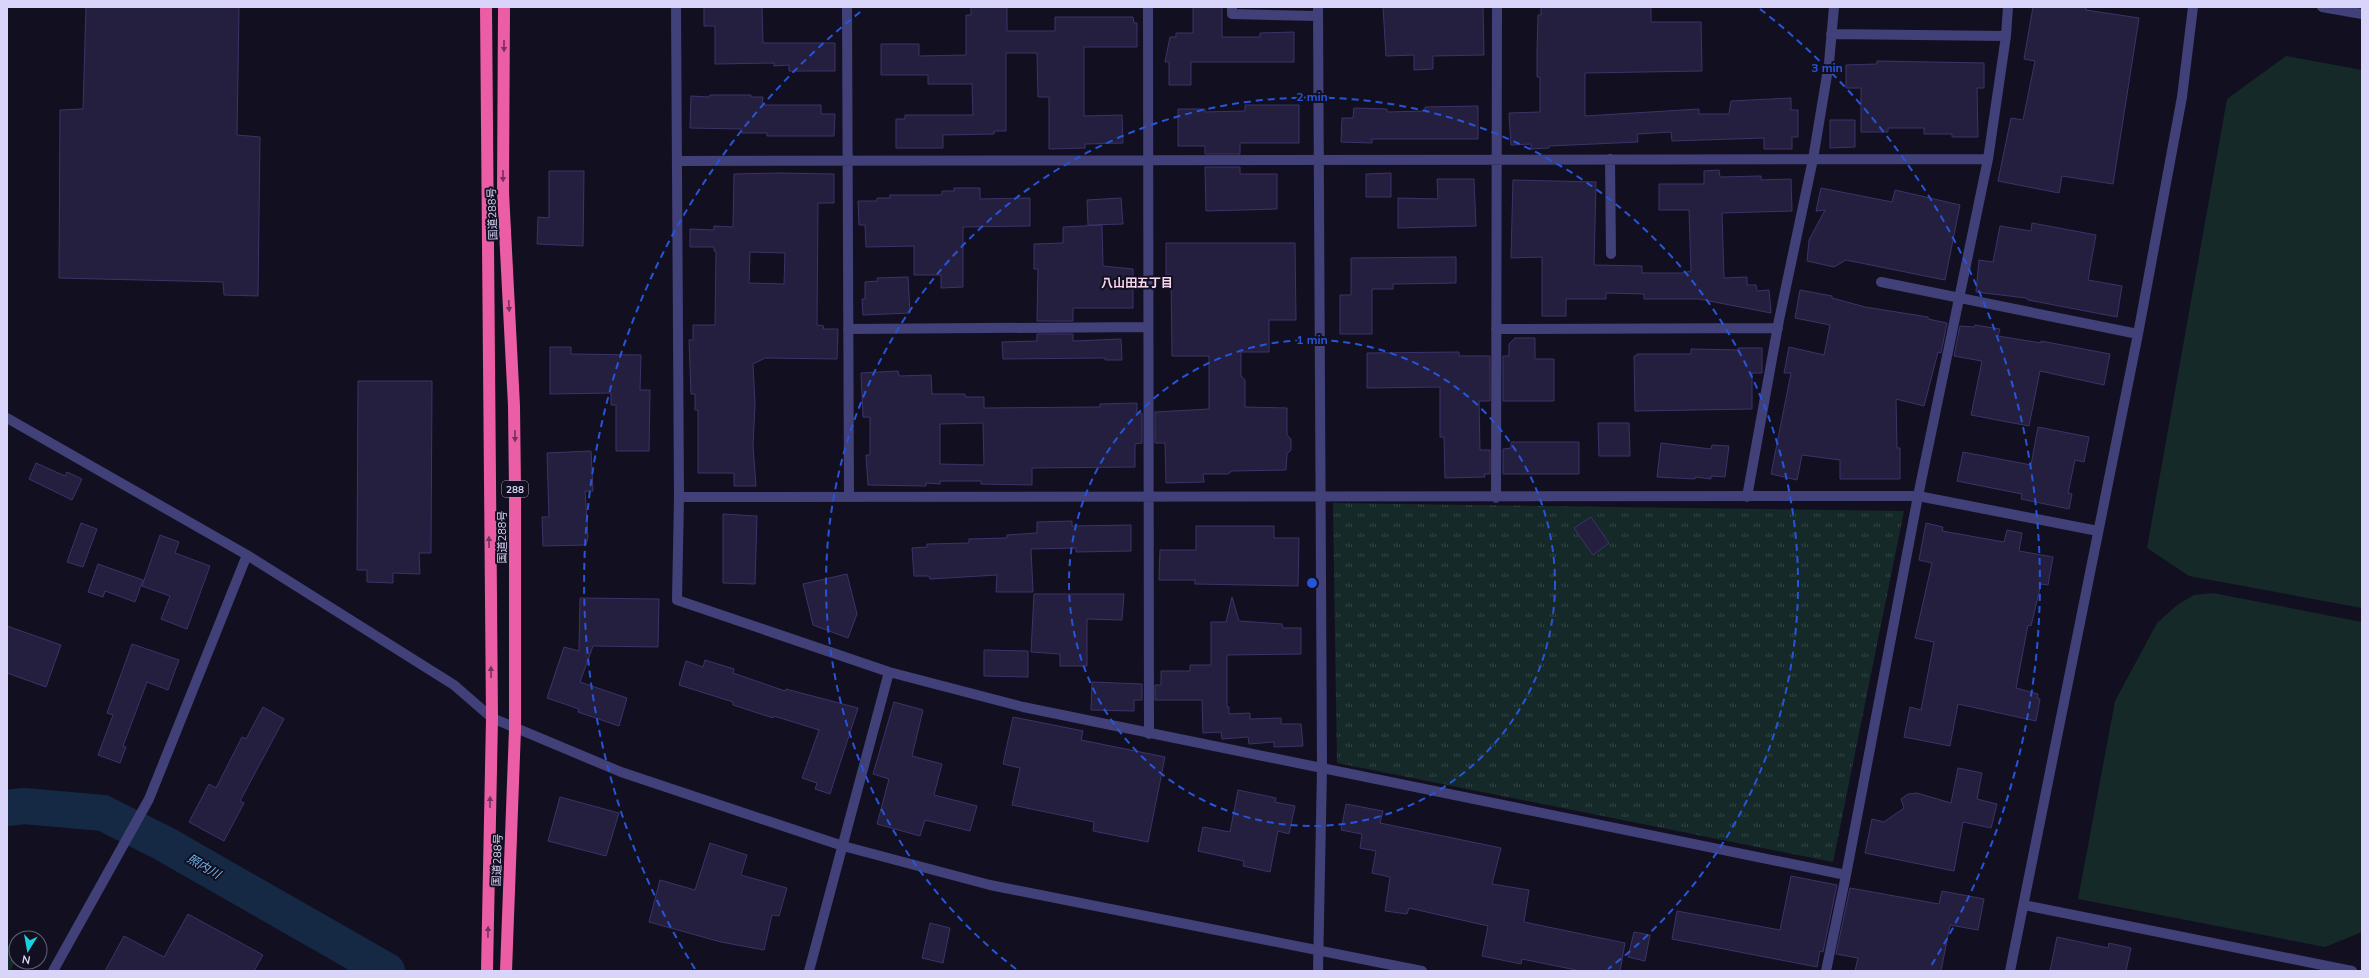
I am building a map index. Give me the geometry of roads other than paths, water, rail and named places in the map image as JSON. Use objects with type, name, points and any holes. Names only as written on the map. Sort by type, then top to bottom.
[{"type":"highway","name":"国道288号","points":[[486,7],[492,718],[488,971]]},
{"type":"highway","name":"国道288号","points":[[504,7],[503,192],[514,413],[515,729],[506,971]]},
{"type":"street","points":[[676,7],[680,497],[677,600],[889,672],[1023,707],[1846,876]]},
{"type":"street","points":[[847,7],[849,497]]},
{"type":"street","points":[[1148,7],[1150,734]]},
{"type":"street","points":[[1232,7],[1232,14],[1318,11],[1320,158],[1319,495],[1322,769],[1318,971]]},
{"type":"street","points":[[1496,498],[1497,7]]},
{"type":"street","points":[[1747,496],[1778,328],[1813,159],[1834,7]]},
{"type":"street","points":[[1826,971],[1846,876],[1918,496],[1988,159],[2006,36],[2008,7]]},
{"type":"street","points":[[2010,971],[2138,334],[2182,97],[2193,7]]},
{"type":"street","points":[[2322,7],[2362,14]]},
{"type":"street","points":[[1831,34],[2006,36]]},
{"type":"street","points":[[678,161],[847,159],[1148,160],[1320,158],[1988,159]]},
{"type":"street","points":[[1610,159],[1611,254]]},
{"type":"street","points":[[1881,282],[2138,334]]},
{"type":"street","points":[[848,329],[1148,327]]},
{"type":"street","points":[[1496,329],[1778,328]]},
{"type":"street","points":[[7,418],[247,555],[454,686],[492,718],[515,729],[629,774],[844,846],[990,885],[1422,971]]},
{"type":"street","points":[[680,497],[1319,495],[1496,498],[1918,496],[2098,532]]},
{"type":"street","points":[[53,971],[149,799],[247,555]]},
{"type":"street","points":[[809,971],[844,846],[889,672]]},
{"type":"street","points":[[2024,905],[2352,971]]},
{"type":"waterway","name":"照内川","points":[[7,808],[24,806],[103,813],[163,843],[387,971]]},
{"type":"district","name":"八山田五丁目","points":[[1137,282]]}]
